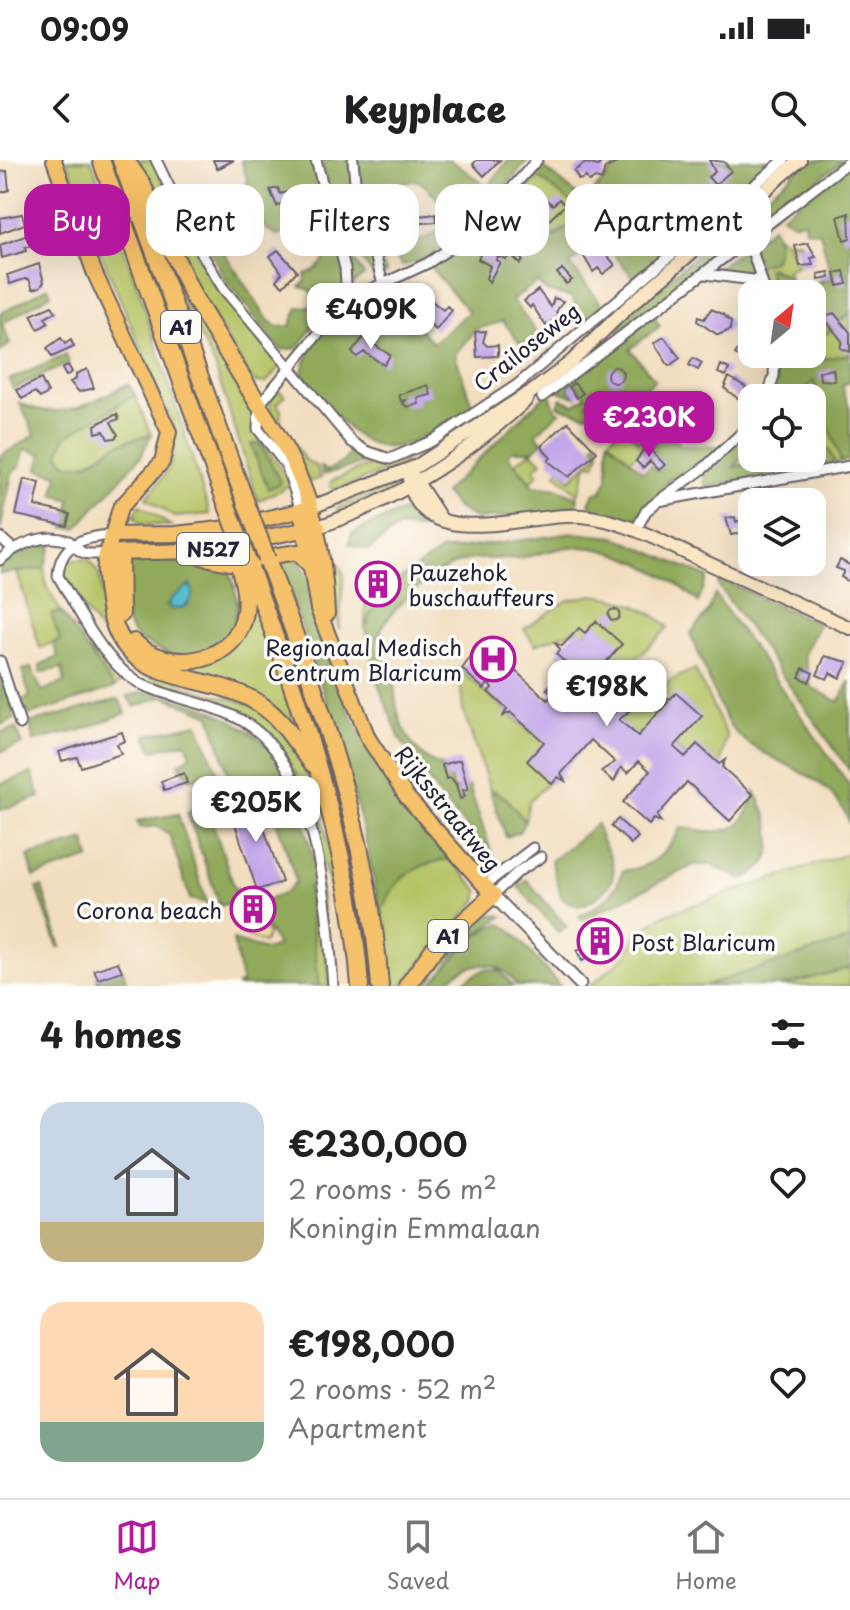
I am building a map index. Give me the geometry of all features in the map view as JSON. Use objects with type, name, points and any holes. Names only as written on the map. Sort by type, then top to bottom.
[{"type":"highway","name":"A1","points":[[101,160],[321,775],[345,873],[360,986]]},
{"type":"highway","name":"A1","points":[[123,160],[142,184],[208,326],[259,405]]},
{"type":"highway","name":"A1","points":[[123,160],[333,745],[356,827],[380,986]]},
{"type":"highway","name":"A1","points":[[114,553],[125,629],[148,654],[179,661],[212,655],[235,637],[246,606],[243,563]]},
{"type":"highway","name":"A1","points":[[114,553],[106,577],[112,623],[127,650],[156,670],[230,690],[262,706],[293,734],[321,775]]},
{"type":"highway","name":"A1","points":[[407,986],[433,950],[489,890]]},
{"type":"main road","points":[[54,160],[100,285],[168,425],[169,441],[162,462],[129,501],[116,534],[114,553]]},
{"type":"main road","name":"Crailoseweg","points":[[312,529],[414,485],[477,443],[535,395],[555,372],[601,336],[628,307],[800,160]]},
{"type":"main road","name":"Crailoseweg","points":[[307,509],[408,470],[521,395],[535,395]]},
{"type":"main road","name":"Rijksstraatweg","points":[[259,405],[291,456],[307,509],[327,632]]},
{"type":"main road","points":[[408,470],[414,485],[441,519],[468,527],[530,517],[580,516],[637,528],[850,628]]},
{"type":"main road","name":"N527","points":[[116,534],[175,534],[220,529],[307,509]]},
{"type":"main road","name":"Rijksstraatweg","points":[[312,529],[310,566],[318,609],[354,708],[380,759],[406,796],[489,890]]},
{"type":"main road","name":"N527","points":[[114,553],[178,552],[312,529]]},
{"type":"main road","points":[[178,552],[229,563],[297,552],[310,566]]},
{"type":"street","name":"Crailoseweg","points":[[156,160],[194,240],[223,288],[352,442],[380,458],[403,456],[517,385],[784,160]]},
{"type":"street","points":[[316,160],[345,268],[347,299]]},
{"type":"street","points":[[353,160],[355,181],[383,284]]},
{"type":"street","points":[[259,405],[347,299],[450,250],[471,234],[537,160]]},
{"type":"street","points":[[771,224],[850,161]]},
{"type":"street","points":[[535,395],[729,256]]},
{"type":"street","points":[[754,256],[761,280]]},
{"type":"street","points":[[705,274],[753,280]]},
{"type":"street","points":[[637,528],[646,511],[697,473],[738,436]]},
{"type":"street","points":[[658,501],[850,466]]},
{"type":"street","points":[[697,473],[704,494]]},
{"type":"street","points":[[116,534],[82,537],[71,543],[59,564],[58,576],[118,668],[144,685],[213,707],[246,723],[268,741],[287,764],[301,796],[322,883],[333,986]]},
{"type":"street","points":[[0,537],[13,549]]},
{"type":"street","points":[[0,560],[13,549],[51,538],[71,543],[85,555],[114,553]]},
{"type":"street","points":[[0,661],[20,724]]},
{"type":"street","points":[[489,890],[533,848]]},
{"type":"street","points":[[489,890],[541,857]]},
{"type":"street","name":"Rijksstraatweg","points":[[489,890],[580,984]]},
{"type":"green space","points":[[67,160],[91,160],[100,184],[76,184]]},
{"type":"green space","points":[[135,160],[153,160],[164,184],[146,184]]},
{"type":"green space","points":[[241,160],[312,160],[320,184],[280,184],[278,236],[264,226],[264,184],[245,184],[248,182]]},
{"type":"green space","points":[[321,160],[349,160],[354,184],[328,184]]},
{"type":"green space","points":[[358,160],[450,160],[484,184],[435,184],[435,197],[417,180],[397,184],[362,184]]},
{"type":"green space","points":[[508,160],[528,160],[508,184],[490,184]]},
{"type":"green space","points":[[621,160],[777,160],[748,184],[600,184]]},
{"type":"green space","points":[[809,160],[843,160],[771,216],[771,192]]},
{"type":"green space","points":[[537,162],[565,185],[565,198],[539,178],[533,184],[519,181]]},
{"type":"green space","points":[[850,163],[850,313],[839,321],[833,314],[826,319],[826,281],[832,279],[820,232],[805,229],[804,221],[792,223],[782,215]]},
{"type":"green space","points":[[539,177],[548,184],[516,184]]},
{"type":"green space","points":[[549,185],[565,197],[565,227],[549,236]]},
{"type":"green space","points":[[771,228],[777,240],[775,256],[773,261],[757,265],[755,256],[771,256]]},
{"type":"green space","points":[[565,229],[565,256],[581,256],[570,264],[603,306],[582,323],[572,297],[546,291],[537,282],[512,300],[538,334],[522,346],[503,321],[477,329],[455,354],[473,408],[442,428],[395,447],[377,446],[343,424],[302,374],[305,362],[321,336],[345,312],[381,286],[433,343],[469,312],[430,267],[445,256],[549,256],[549,237],[557,236]]},
{"type":"green space","points":[[435,232],[435,252],[402,266],[394,256],[419,256],[419,239]]},
{"type":"green space","points":[[778,236],[785,241],[800,241],[801,244],[787,244],[788,250],[793,248],[792,257],[798,265],[787,270],[791,280],[770,267],[771,280],[763,280],[757,265],[777,253]]},
{"type":"green space","points":[[126,256],[210,514],[174,517],[146,498],[169,466],[174,448],[174,427],[103,258]]},
{"type":"green space","points":[[167,256],[253,406],[255,428],[290,485],[258,501],[215,366],[185,307]],"holes":[[[264,452],[281,483],[259,464],[254,454]]]},
{"type":"green space","points":[[180,256],[199,256],[209,278],[254,335],[282,364],[266,383],[255,382],[251,378],[193,285]]},
{"type":"green space","points":[[213,256],[226,256],[268,320],[277,327],[290,326],[298,308],[310,306],[314,301],[312,291],[300,286],[306,281],[305,274],[318,268],[326,256],[352,256],[364,275],[332,300],[298,348],[281,350],[225,279]]},
{"type":"green space","points":[[359,256],[379,256],[387,273],[375,277]]},
{"type":"green space","points":[[616,256],[662,256],[635,279]]},
{"type":"green space","points":[[696,256],[720,256],[640,318],[618,331],[614,325]]},
{"type":"green space","points":[[734,256],[752,256],[757,279],[713,271]]},
{"type":"green space","points":[[766,268],[786,275],[789,280],[772,280]]},
{"type":"green space","points":[[48,287],[51,294],[2,324],[10,344],[0,352],[0,314]]},
{"type":"green space","points":[[833,313],[840,321],[850,313],[850,354],[826,359],[826,334],[832,330],[826,319]]},
{"type":"green space","points":[[654,316],[660,326],[630,349],[655,380],[643,391],[644,398],[681,446],[720,447],[696,468],[668,480],[670,487],[634,522],[595,512],[589,503],[594,493],[601,492],[608,479],[608,440],[643,472],[651,465],[658,471],[664,465],[646,445],[649,442],[644,438],[639,442],[623,427],[630,421],[640,433],[645,429],[629,405],[621,409],[605,390],[588,403],[593,409],[586,415],[558,406],[561,398],[574,405],[586,396],[575,383],[568,388],[577,398],[555,389]]},
{"type":"green space","points":[[850,354],[850,382],[842,386],[850,409],[850,460],[841,462],[826,417],[826,384],[815,384],[814,381],[811,384],[774,384],[776,368],[826,368],[826,359]]},
{"type":"green space","points":[[66,355],[69,363],[13,389],[9,380]]},
{"type":"green space","points":[[128,384],[135,395],[65,437],[59,454],[64,463],[84,464],[121,443],[151,435],[141,456],[77,528],[65,528],[71,500],[54,495],[58,475],[38,469],[42,454],[25,449],[20,466],[12,473],[0,531],[0,456],[35,435],[20,403],[35,409],[62,411],[76,408]]},
{"type":"green space","points":[[278,389],[285,396],[277,404],[281,410],[280,421],[304,459],[317,467],[321,478],[309,482],[271,412],[270,403]]},
{"type":"green space","points":[[605,390],[621,409],[619,412],[650,442],[630,460],[608,440],[616,433],[587,404]]},
{"type":"green space","points":[[549,391],[555,409],[560,412],[536,434],[543,442],[532,451],[511,451],[508,456],[533,486],[558,489],[578,497],[576,511],[477,519],[457,508],[444,493]]},
{"type":"green space","points":[[135,395],[151,435],[118,445],[85,464],[78,466],[65,462],[59,454],[65,437]]},
{"type":"green space","points":[[826,416],[841,462],[835,463],[828,449]]},
{"type":"green space","points":[[598,441],[600,453],[595,465],[588,463],[599,453],[594,445]]},
{"type":"green space","points":[[738,441],[738,462],[734,467],[738,466],[738,472],[787,472],[706,487],[703,471]]},
{"type":"green space","points":[[260,443],[281,483],[268,489],[251,444]]},
{"type":"green space","points":[[353,447],[370,461],[323,475],[321,467],[327,471],[344,461]]},
{"type":"green space","points":[[829,449],[835,463],[826,465],[826,450]]},
{"type":"green space","points":[[532,452],[542,462],[534,469],[538,474],[531,482],[514,463]]},
{"type":"green space","points":[[404,459],[406,463],[395,468],[334,490],[330,486],[331,481],[379,461]]},
{"type":"green space","points":[[588,463],[578,494],[556,474],[560,467],[570,480]]},
{"type":"green space","points":[[390,486],[393,491],[339,514],[337,508]]},
{"type":"green space","points":[[140,505],[171,526],[141,524],[134,517]]},
{"type":"green space","points":[[402,511],[409,511],[421,529],[400,526],[369,550],[349,544],[352,533]]},
{"type":"green space","points":[[222,530],[224,538],[136,546],[129,539]]},
{"type":"green space","points":[[574,533],[615,537],[708,577],[698,602],[672,581],[640,563],[605,551],[572,547],[526,557],[478,559],[453,565],[414,591],[400,604],[379,633],[377,647],[382,659],[397,669],[395,698],[398,714],[411,742],[432,762],[446,767],[454,790],[469,786],[493,857],[441,798],[400,739],[374,674],[365,628],[370,614],[395,582],[441,551]]},
{"type":"green space","points":[[36,545],[52,546],[44,568],[0,574],[0,564]]},
{"type":"green space","points":[[328,545],[344,574],[339,630],[331,595]]},
{"type":"green space","points":[[145,558],[227,565],[237,605],[230,634],[224,644],[180,659],[137,637],[130,630],[124,609],[122,571],[133,560]],"holes":[[[190,585],[193,592],[187,606],[167,605]]]},
{"type":"green space","points":[[279,558],[296,558],[302,564],[329,659],[364,740],[395,790],[450,859],[425,865],[405,876],[390,893],[380,916],[350,780]]},
{"type":"green space","points":[[88,559],[99,574],[107,622],[174,678],[205,693],[248,704],[268,717],[285,737],[300,760],[320,810],[339,917],[297,775],[277,747],[240,713],[160,683],[121,659],[64,582],[66,561]]},
{"type":"green space","points":[[44,568],[47,588],[61,612],[52,615],[60,640],[40,648],[17,572]]},
{"type":"green space","points":[[361,579],[381,585],[398,579],[370,614],[365,628],[365,597]]},
{"type":"green space","points":[[720,579],[819,624],[804,654],[811,687],[839,702],[850,681],[850,771],[718,585]]},
{"type":"green space","points":[[247,581],[297,730],[282,714],[160,664],[215,659]]},
{"type":"green space","points":[[715,594],[850,786],[850,824],[842,806],[830,792],[752,745],[730,726],[690,634],[708,612]]},
{"type":"green space","points":[[593,595],[634,605],[668,627],[629,666],[621,685],[622,695],[645,706],[671,680],[695,669],[727,736],[720,766],[686,757],[674,746],[638,737],[620,721],[630,710],[622,703],[612,714],[590,716],[577,706],[605,675],[599,669],[596,622],[584,634],[578,629],[535,645],[524,629],[566,601]]},
{"type":"green space","points":[[61,612],[114,688],[29,715],[20,701],[30,697],[22,670],[31,668],[42,691],[65,682],[62,668],[40,673],[40,665],[58,657],[53,643],[60,640],[51,614]]},
{"type":"green space","points":[[89,650],[126,678],[114,688]]},
{"type":"green space","points":[[0,668],[15,719],[0,725]]},
{"type":"green space","points":[[459,669],[531,732],[537,726],[549,736],[550,781],[529,801],[525,821],[495,791],[490,790],[463,710]]},
{"type":"green space","points":[[143,692],[165,696],[188,702],[232,720],[270,749],[284,767],[294,787],[320,883],[308,887],[319,986],[236,986],[242,983],[233,940],[265,950],[278,946],[260,917],[269,911],[267,900],[286,892],[296,881],[287,850],[274,817],[256,789],[244,780],[229,776],[210,715],[163,696],[135,707],[127,696]]},
{"type":"green space","points":[[119,699],[126,713],[78,731],[33,741],[30,723]]},
{"type":"green space","points":[[198,724],[217,771],[190,779],[179,764],[191,755],[186,743],[152,750],[146,735]]},
{"type":"green space","points":[[16,728],[23,744],[0,752],[0,733]]},
{"type":"green space","points":[[32,773],[40,797],[0,810],[0,784]]},
{"type":"green space","points":[[490,790],[505,797],[525,821],[519,832],[506,837]]},
{"type":"green space","points":[[755,791],[766,816],[771,841],[764,864],[755,872],[741,879],[712,865],[694,865],[582,920],[579,916],[606,898],[623,871],[658,858],[681,827],[719,831],[737,825],[750,806]]},
{"type":"green space","points":[[206,803],[234,887],[240,890],[242,899],[220,906],[187,812]]},
{"type":"green space","points":[[178,814],[207,903],[190,899],[169,834],[156,826],[140,828],[137,821]]},
{"type":"green space","points":[[597,824],[613,865],[612,880],[604,892],[579,906],[562,899],[551,861]]},
{"type":"green space","points":[[85,840],[90,858],[34,877],[28,856]]},
{"type":"green space","points":[[850,853],[850,986],[590,986],[628,954],[637,934],[664,915]]},
{"type":"green space","points":[[450,859],[479,891],[477,901],[401,986],[390,986],[380,918],[387,894],[403,876],[426,865]]},
{"type":"green space","points":[[527,880],[567,927],[559,933],[518,887]]},
{"type":"green space","points":[[320,883],[330,986],[319,986],[308,886]]},
{"type":"green space","points":[[42,887],[61,947],[58,947],[37,888]]},
{"type":"green space","points":[[483,913],[503,916],[472,937],[440,967],[426,986],[414,986],[435,957]]},
{"type":"green space","points":[[501,924],[510,929],[560,986],[517,986],[501,969],[481,965],[460,971],[443,986],[430,986],[473,940],[492,926]]},
{"type":"green space","points":[[850,939],[850,968],[782,986],[704,986]]},
{"type":"green space","points":[[485,969],[500,971],[513,986],[455,986]]},
{"type":"green space","points":[[123,970],[128,986],[100,986],[97,978]]},
{"type":"sand","points":[[254,915],[268,934],[264,943],[242,934],[251,926]]},
{"type":"water","points":[[190,585],[193,592],[188,604],[178,609],[169,608],[171,599]]},
{"type":"building","points":[[213,160],[234,160],[217,169]]},
{"type":"building","points":[[477,160],[500,160],[484,176],[473,164]]},
{"type":"building","points":[[603,160],[616,160],[617,163],[605,168],[602,180],[595,178],[589,182],[586,177],[579,180],[574,171],[586,163],[598,166]]},
{"type":"building","points":[[709,160],[724,162],[731,171],[716,184],[708,177],[715,172]]},
{"type":"building","points":[[7,171],[9,190],[0,193],[0,172]]},
{"type":"building","points":[[278,188],[280,204],[277,206],[270,190]]},
{"type":"building","points":[[559,199],[565,205],[549,220],[549,202],[553,205]]},
{"type":"building","points":[[849,213],[850,238],[844,240],[838,217]]},
{"type":"building","points":[[22,214],[24,224],[0,233],[0,218]]},
{"type":"building","points":[[435,214],[435,222],[419,225],[419,216]]},
{"type":"building","points":[[24,236],[24,252],[2,258],[0,245]]},
{"type":"building","points":[[808,243],[816,257],[811,258],[813,265],[800,266],[795,246]]},
{"type":"building","points":[[278,250],[280,256],[297,271],[283,286],[276,280],[282,273],[270,256]]},
{"type":"building","points":[[479,256],[498,256],[496,260],[500,262],[489,282],[486,278],[490,266],[478,259]]},
{"type":"building","points":[[584,256],[608,256],[615,265],[603,274],[598,268],[593,272]]},
{"type":"building","points":[[39,264],[44,282],[40,287],[33,289],[29,279],[10,284],[7,275]]},
{"type":"building","points":[[562,269],[572,280],[566,284],[557,273]]},
{"type":"building","points":[[844,271],[847,284],[838,286],[835,273]]},
{"type":"building","points":[[829,272],[830,278],[819,280],[818,274]]},
{"type":"building","points":[[538,290],[551,307],[554,298],[563,301],[556,312],[559,315],[546,326],[532,305],[530,308],[524,301]]},
{"type":"building","points":[[428,298],[443,310],[447,306],[452,310],[436,330],[416,313]]},
{"type":"building","points":[[52,306],[56,312],[45,318],[49,323],[38,329],[31,315]]},
{"type":"building","points":[[711,309],[731,322],[730,330],[718,335],[697,321],[698,317],[704,319]]},
{"type":"building","points":[[834,313],[850,332],[850,352],[840,348],[842,341],[826,321],[826,316]]},
{"type":"building","points":[[486,331],[483,342],[487,346],[498,345],[498,356],[477,357],[475,332]]},
{"type":"building","points":[[366,334],[370,342],[390,355],[384,365],[364,352],[357,357],[352,352]]},
{"type":"building","points":[[664,337],[680,358],[669,366],[654,343]]},
{"type":"building","points":[[61,338],[65,344],[71,340],[74,347],[52,357],[47,348]]},
{"type":"building","points":[[693,358],[702,363],[698,370],[689,365]]},
{"type":"building","points":[[68,365],[72,372],[66,376],[62,369]]},
{"type":"building","points":[[721,365],[729,369],[726,376],[718,373]]},
{"type":"building","points":[[615,367],[621,369],[621,381],[615,383],[609,381],[607,375],[609,369]]},
{"type":"building","points":[[87,369],[94,388],[79,392],[70,382],[76,379],[76,374]]},
{"type":"building","points":[[833,369],[835,381],[820,380],[819,372]]},
{"type":"building","points":[[729,377],[741,384],[738,384],[738,398],[724,388]]},
{"type":"building","points":[[41,379],[48,393],[40,398],[35,392],[22,399],[17,390]]},
{"type":"building","points":[[574,383],[583,393],[577,398],[569,387]]},
{"type":"building","points":[[428,385],[431,395],[418,398],[419,404],[408,407],[403,404],[406,400],[401,401],[399,395]]},
{"type":"building","points":[[690,399],[696,406],[690,411],[684,404]]},
{"type":"building","points":[[629,405],[645,429],[640,433],[618,412]]},
{"type":"building","points":[[688,411],[706,429],[695,440],[677,421]]},
{"type":"building","points":[[117,414],[119,419],[111,422],[118,435],[115,438],[108,439],[104,431],[96,433],[95,425]]},
{"type":"building","points":[[568,422],[597,452],[569,477],[548,461],[551,458],[541,446]]},
{"type":"building","points":[[646,445],[665,465],[659,470],[650,461],[643,468],[636,461]]},
{"type":"building","points":[[24,479],[40,483],[35,506],[70,514],[67,526],[16,515]]},
{"type":"building","points":[[735,517],[738,534],[731,535],[726,518]]},
{"type":"building","points":[[840,560],[850,565],[850,582],[841,577],[844,571],[836,568]]},
{"type":"building","points":[[614,610],[619,615],[614,620],[609,615]]},
{"type":"building","points":[[596,621],[622,644],[600,669],[606,674],[584,698],[601,682],[604,685],[598,695],[602,699],[588,714],[601,703],[613,714],[623,700],[632,708],[619,720],[638,736],[668,702],[663,696],[670,699],[676,693],[702,716],[674,747],[685,757],[697,744],[719,764],[725,760],[722,767],[753,795],[730,821],[687,782],[657,816],[661,822],[654,819],[649,825],[623,802],[650,771],[639,761],[628,773],[621,767],[614,782],[601,771],[615,762],[591,740],[561,774],[565,781],[558,777],[552,784],[527,761],[544,742],[510,712],[503,716],[507,709],[488,692],[492,688],[488,684],[484,689],[462,669],[474,652],[492,641],[493,651],[507,663],[504,667],[508,670],[511,667],[548,700],[553,694],[547,689],[568,665],[556,654],[560,650],[555,643],[562,646],[579,628],[585,633]]},
{"type":"building","points":[[825,656],[848,662],[840,678],[830,673],[827,679],[817,675]]},
{"type":"building","points":[[803,668],[813,673],[809,682],[799,677]]},
{"type":"building","points":[[122,732],[125,741],[117,744],[121,754],[81,767],[77,757],[62,761],[59,752]]},
{"type":"building","points":[[460,760],[468,789],[463,790],[465,797],[460,799],[456,784],[451,778],[446,779],[442,765]]},
{"type":"building","points":[[184,773],[187,783],[164,790],[161,781]]},
{"type":"building","points":[[254,798],[282,882],[257,890],[229,806]]},
{"type":"building","points":[[618,819],[638,837],[631,844],[611,826]]},
{"type":"building","name":"Corona beach","points":[[257,903],[260,911],[249,915],[246,907]]},
{"type":"building","name":"Post Blaricum","points":[[606,920],[616,938],[613,943],[582,961],[577,951],[602,939],[607,942],[598,924]]},
{"type":"building","points":[[118,962],[122,971],[98,979],[94,970]]},
{"type":"place","name":"Pauzehok buschauffeurs","points":[[378,584]]},
{"type":"place","name":"Regionaal Medisch Centrum Blaricum","points":[[493,659]]},
{"type":"place","name":"Corona beach","points":[[253,909]]},
{"type":"place","name":"Post Blaricum","points":[[600,941]]}]
